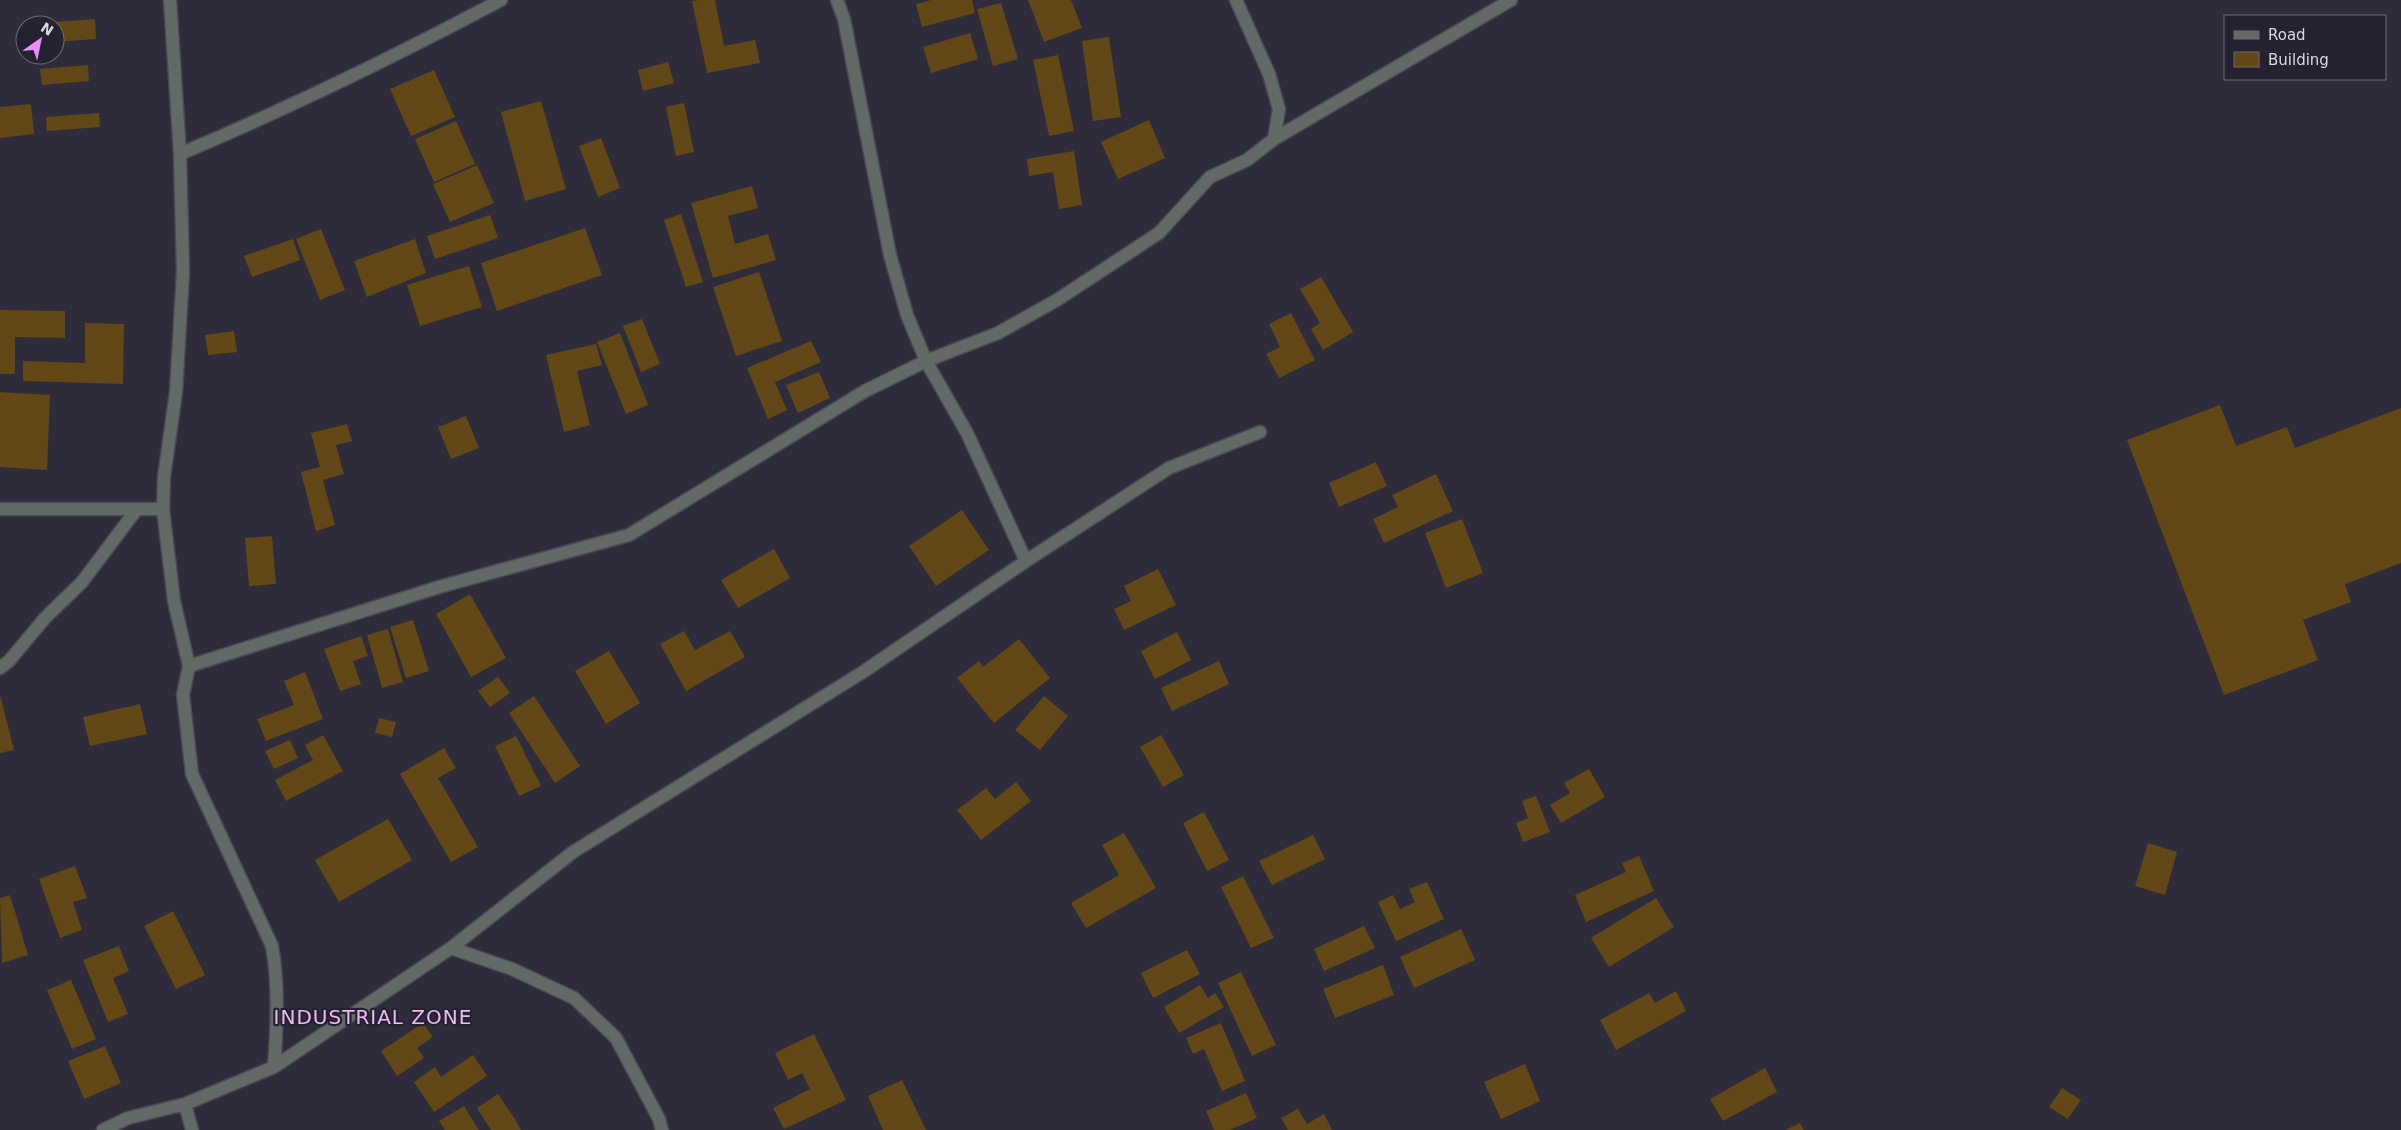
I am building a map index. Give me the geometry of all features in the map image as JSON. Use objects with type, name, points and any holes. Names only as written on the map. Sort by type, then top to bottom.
[{"type":"street","points":[[170,0],[180,154],[182,272],[176,392],[164,477],[162,509],[174,601],[189,666],[183,695],[192,774],[272,946],[277,972],[275,992],[278,1021],[274,1067]]},
{"type":"street","points":[[180,154],[269,116],[443,31],[501,0]]},
{"type":"street","points":[[837,0],[844,19],[890,254],[907,314],[926,362],[968,433],[1026,561]]},
{"type":"street","points":[[1236,0],[1269,74],[1279,109],[1274,139]]},
{"type":"street","points":[[189,666],[439,587],[629,535],[865,391],[926,362],[998,333],[1057,300],[1158,232],[1210,177],[1247,160],[1274,139],[1511,0]]},
{"type":"street","points":[[102,1130],[128,1118],[185,1104],[274,1067],[451,948],[573,852],[863,672],[1026,561],[1169,468],[1260,432]]},
{"type":"street","points":[[0,509],[162,509]]},
{"type":"street","points":[[0,668],[9,661],[45,618],[82,582],[137,509]]},
{"type":"street","points":[[451,948],[512,969],[574,998],[616,1038],[659,1119],[662,1130]]},
{"type":"street","points":[[185,1104],[192,1130]]},
{"type":"building","points":[[715,0],[724,46],[755,40],[760,63],[707,73],[692,1]]},
{"type":"building","points":[[931,0],[972,0],[975,13],[922,27],[916,4]]},
{"type":"building","points":[[1028,0],[1071,0],[1082,28],[1044,42]]},
{"type":"building","points":[[1001,3],[1018,59],[993,66],[977,9]]},
{"type":"building","points":[[95,19],[96,39],[65,41],[65,21]]},
{"type":"building","points":[[970,33],[978,59],[931,73],[923,47]]},
{"type":"building","points":[[1109,37],[1121,117],[1093,121],[1082,41]]},
{"type":"building","points":[[1058,55],[1074,131],[1049,136],[1033,60]]},
{"type":"building","points":[[668,62],[674,83],[643,91],[638,70]]},
{"type":"building","points":[[88,65],[89,81],[42,85],[40,69]]},
{"type":"building","points":[[434,70],[455,117],[411,136],[390,89]]},
{"type":"building","points":[[541,101],[566,189],[525,201],[501,112]]},
{"type":"building","points":[[684,103],[694,152],[676,156],[666,107]]},
{"type":"building","points":[[31,104],[34,134],[0,138],[0,107]]},
{"type":"building","points":[[99,113],[100,127],[47,131],[46,117]]},
{"type":"building","points":[[1149,120],[1165,158],[1118,179],[1101,142]]},
{"type":"building","points":[[456,121],[475,164],[434,182],[415,139]]},
{"type":"building","points":[[601,138],[620,188],[598,197],[579,146]]},
{"type":"building","points":[[1074,151],[1082,205],[1059,209],[1053,172],[1029,176],[1027,159]]},
{"type":"building","points":[[477,165],[494,203],[450,222],[433,184]]},
{"type":"building","points":[[752,186],[758,208],[728,216],[735,244],[768,234],[776,260],[713,278],[691,203]]},
{"type":"building","points":[[681,214],[703,282],[686,287],[664,220]]},
{"type":"building","points":[[490,215],[498,238],[435,259],[427,236]]},
{"type":"building","points":[[585,228],[602,275],[497,311],[481,263]]},
{"type":"building","points":[[321,229],[345,290],[320,300],[296,239]]},
{"type":"building","points":[[293,239],[300,260],[252,277],[244,256]]},
{"type":"building","points":[[415,239],[426,273],[367,297],[354,261]]},
{"type":"building","points":[[469,266],[482,307],[420,326],[407,285]]},
{"type":"building","points":[[759,272],[782,341],[736,356],[713,287]]},
{"type":"building","points":[[1321,277],[1353,332],[1323,350],[1311,329],[1320,323],[1300,289]]},
{"type":"building","points":[[0,310],[65,311],[65,338],[15,337],[15,374],[0,374]]},
{"type":"building","points":[[1291,313],[1315,360],[1279,378],[1266,354],[1280,347],[1269,324]]},
{"type":"building","points":[[642,319],[660,364],[641,372],[623,326]]},
{"type":"building","points":[[85,323],[124,324],[123,384],[23,381],[23,361],[85,363]]},
{"type":"building","points":[[234,331],[237,352],[208,355],[205,335]]},
{"type":"building","points":[[620,333],[648,405],[626,414],[597,342]]},
{"type":"building","points":[[811,341],[821,362],[775,382],[787,410],[768,419],[747,368]]},
{"type":"building","points":[[596,344],[602,365],[577,371],[590,425],[564,432],[546,355]]},
{"type":"building","points":[[819,372],[830,398],[798,413],[786,385]]},
{"type":"building","points":[[0,392],[50,395],[47,470],[0,467]]},
{"type":"building","points":[[2220,405],[2236,446],[2287,427],[2295,448],[2401,408],[2401,563],[2345,584],[2351,602],[2303,620],[2318,660],[2224,695],[2127,440]]},
{"type":"building","points":[[466,416],[479,448],[451,459],[438,427]]},
{"type":"building","points":[[347,424],[352,441],[336,445],[344,474],[323,480],[335,525],[316,531],[301,472],[320,467],[311,433]]},
{"type":"building","points":[[1376,462],[1387,486],[1339,507],[1329,483]]},
{"type":"building","points":[[1436,474],[1453,511],[1384,543],[1373,519],[1398,507],[1392,495]]},
{"type":"building","points":[[962,510],[989,550],[936,586],[909,546]]},
{"type":"building","points":[[1462,519],[1483,573],[1446,588],[1425,533]]},
{"type":"building","points":[[272,536],[276,584],[249,586],[245,538]]},
{"type":"building","points":[[774,549],[790,578],[738,608],[721,580]]},
{"type":"building","points":[[1158,569],[1176,605],[1124,630],[1114,609],[1131,601],[1124,586]]},
{"type":"building","points":[[470,594],[506,658],[471,677],[436,614]]},
{"type":"building","points":[[413,620],[429,671],[406,678],[390,627]]},
{"type":"building","points":[[388,629],[403,682],[382,688],[367,635]]},
{"type":"building","points":[[684,631],[695,650],[730,631],[745,657],[686,691],[660,644]]},
{"type":"building","points":[[1177,632],[1191,660],[1155,679],[1141,651]]},
{"type":"building","points":[[361,636],[368,656],[353,661],[361,684],[340,691],[324,649]]},
{"type":"building","points":[[1019,639],[1050,678],[994,723],[957,678],[979,661],[983,667]]},
{"type":"building","points":[[609,651],[640,703],[606,724],[575,671]]},
{"type":"building","points":[[1219,661],[1229,684],[1172,711],[1161,688]]},
{"type":"building","points":[[305,672],[323,719],[266,741],[257,719],[294,705],[284,681]]},
{"type":"building","points":[[498,677],[510,693],[490,707],[478,691]]},
{"type":"building","points":[[0,695],[14,750],[0,753]]},
{"type":"building","points":[[534,696],[580,766],[555,783],[509,713]]},
{"type":"building","points":[[1044,696],[1068,716],[1040,750],[1015,730]]},
{"type":"building","points":[[140,704],[147,734],[90,746],[83,717]]},
{"type":"building","points":[[379,718],[396,722],[392,737],[375,733]]},
{"type":"building","points":[[323,735],[343,771],[286,801],[275,780],[313,760],[305,745]]},
{"type":"building","points":[[1161,735],[1184,775],[1163,787],[1140,747]]},
{"type":"building","points":[[516,736],[541,786],[519,796],[495,746]]},
{"type":"building","points":[[290,740],[298,758],[274,769],[265,751]]},
{"type":"building","points":[[444,748],[456,768],[438,778],[478,847],[451,862],[400,774]]},
{"type":"building","points":[[1589,769],[1605,797],[1561,823],[1550,805],[1570,793],[1564,783]]},
{"type":"building","points":[[1016,782],[1031,801],[981,840],[957,810],[986,788],[995,799]]},
{"type":"building","points":[[1536,796],[1550,832],[1523,842],[1516,823],[1528,818],[1522,801]]},
{"type":"building","points":[[1204,812],[1229,860],[1207,871],[1183,823]]},
{"type":"building","points":[[388,819],[412,860],[339,902],[315,860]]},
{"type":"building","points":[[1124,833],[1156,888],[1086,928],[1071,903],[1119,875],[1102,845]]},
{"type":"building","points":[[1313,835],[1325,859],[1272,885],[1259,861]]},
{"type":"building","points":[[2148,843],[2177,852],[2165,895],[2135,886]]},
{"type":"building","points":[[1639,856],[1654,891],[1586,922],[1575,895],[1626,872],[1622,863]]},
{"type":"building","points":[[75,866],[87,898],[73,902],[82,930],[60,938],[39,879]]},
{"type":"building","points":[[1243,876],[1274,938],[1251,948],[1221,887]]},
{"type":"building","points":[[1427,882],[1444,919],[1396,941],[1378,902],[1393,895],[1400,909],[1415,902],[1409,889]]},
{"type":"building","points":[[10,895],[28,955],[2,963],[0,898]]},
{"type":"building","points":[[1656,898],[1674,927],[1609,967],[1591,938]]},
{"type":"building","points":[[173,911],[205,975],[176,989],[144,926]]},
{"type":"building","points":[[1364,926],[1375,948],[1324,971],[1314,949]]},
{"type":"building","points":[[1461,929],[1475,960],[1414,988],[1400,957]]},
{"type":"building","points":[[119,946],[129,971],[113,978],[128,1014],[108,1022],[83,960]]},
{"type":"building","points":[[1187,950],[1200,974],[1153,998],[1141,973]]},
{"type":"building","points":[[1383,965],[1394,995],[1335,1018],[1323,989]]},
{"type":"building","points":[[1241,972],[1276,1045],[1252,1056],[1218,983]]},
{"type":"building","points":[[71,980],[96,1039],[72,1049],[47,990]]},
{"type":"building","points":[[1200,985],[1208,998],[1215,993],[1224,1007],[1179,1033],[1164,1007]]},
{"type":"building","points":[[1676,991],[1686,1011],[1616,1050],[1600,1020],[1649,993],[1655,1003]]},
{"type":"building","points":[[423,1023],[433,1037],[417,1048],[424,1058],[397,1076],[381,1051]]},
{"type":"building","points":[[1221,1023],[1245,1081],[1222,1091],[1204,1049],[1193,1054],[1186,1038]]},
{"type":"building","points":[[814,1034],[846,1100],[784,1129],[773,1108],[810,1089],[802,1073],[788,1080],[775,1053]]},
{"type":"building","points":[[105,1046],[121,1083],[84,1099],[68,1061]]},
{"type":"building","points":[[473,1055],[487,1076],[434,1112],[414,1082],[435,1067],[441,1077]]},
{"type":"building","points":[[1525,1064],[1540,1101],[1501,1119],[1484,1082]]},
{"type":"building","points":[[1765,1068],[1777,1092],[1723,1121],[1710,1099]]},
{"type":"building","points":[[902,1080],[926,1130],[883,1130],[868,1096]]},
{"type":"building","points":[[2062,1088],[2081,1100],[2068,1119],[2049,1107]]},
{"type":"building","points":[[1246,1093],[1257,1118],[1230,1130],[1214,1130],[1206,1111]]},
{"type":"building","points":[[498,1094],[521,1130],[491,1130],[477,1108]]},
{"type":"building","points":[[464,1106],[479,1130],[445,1130],[439,1121]]},
{"type":"building","points":[[1298,1109],[1307,1124],[1324,1114],[1332,1130],[1288,1130],[1281,1118]]},
{"type":"building","points":[[1800,1123],[1804,1130],[1785,1130]]},
{"type":"district","name":"INDUSTRIAL ZONE","points":[[373,1017]]}]
